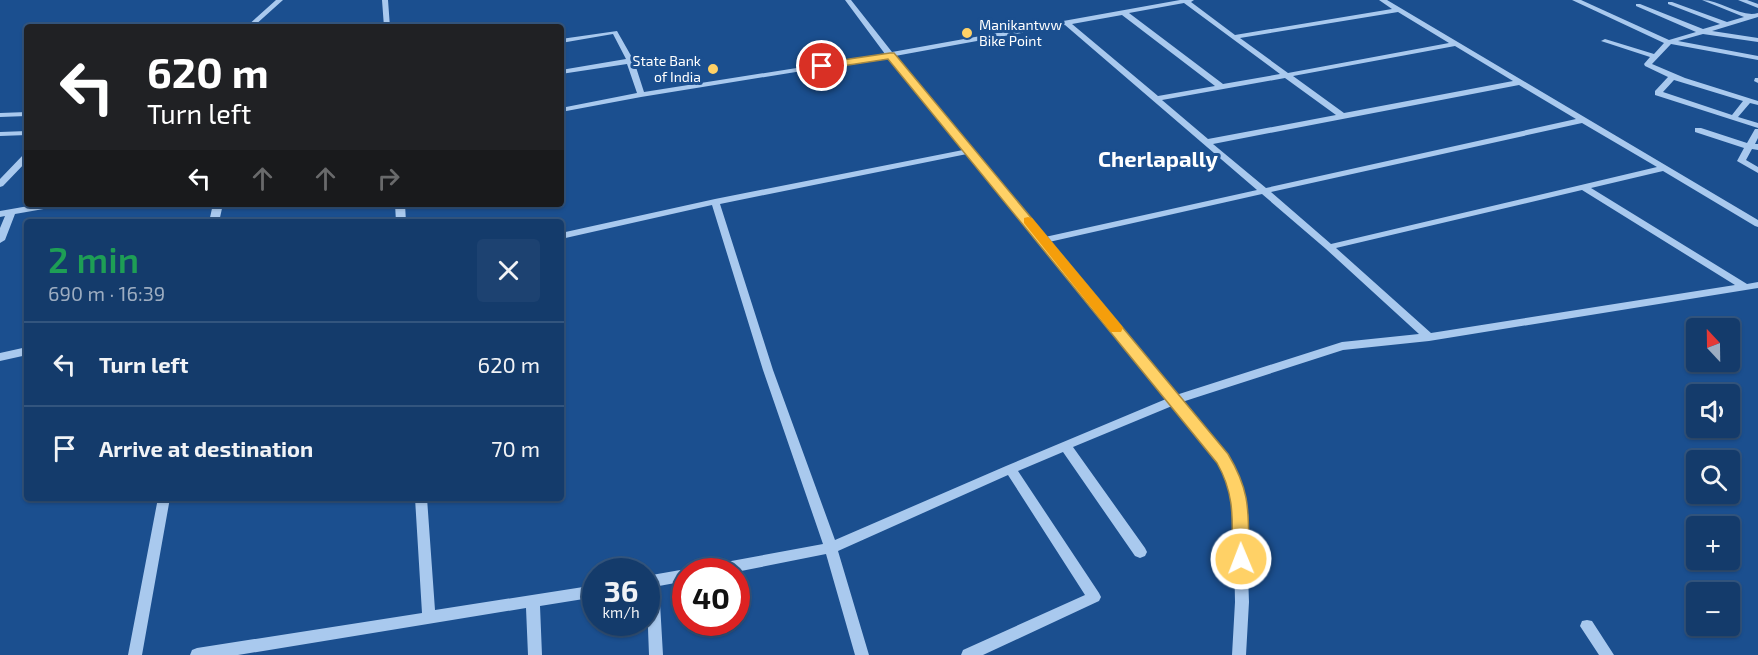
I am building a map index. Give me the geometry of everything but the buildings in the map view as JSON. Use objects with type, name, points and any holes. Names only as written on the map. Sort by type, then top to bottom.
[{"type":"street","points":[[252,24],[280,0]]},
{"type":"street","points":[[385,0],[387,24]]},
{"type":"street","points":[[848,0],[890,55],[1222,459],[1233,477],[1239,495],[1242,602],[1239,655]]},
{"type":"street","points":[[1382,0],[1758,224]]},
{"type":"street","points":[[1575,0],[1669,42],[1758,58]]},
{"type":"street","points":[[1705,0],[1755,18]]},
{"type":"street","points":[[1741,0],[1758,6]]},
{"type":"street","points":[[564,109],[890,55],[1188,1],[1342,117]]},
{"type":"street","points":[[1670,3],[1725,24]]},
{"type":"street","points":[[1638,5],[1702,32],[1758,40]]},
{"type":"street","points":[[1233,37],[1399,10]]},
{"type":"street","points":[[1123,12],[1221,87]]},
{"type":"street","points":[[1755,18],[1725,24],[1669,42],[1654,56],[1649,66],[1758,103]]},
{"type":"street","points":[[1066,22],[1208,142],[1429,337]]},
{"type":"street","points":[[564,40],[615,32],[630,61],[641,95]]},
{"type":"street","points":[[1605,41],[1654,56]]},
{"type":"street","points":[[1156,99],[1456,44]]},
{"type":"street","points":[[564,72],[630,61]]},
{"type":"street","points":[[1673,76],[1658,93],[1758,126]]},
{"type":"street","points":[[1208,142],[1520,82]]},
{"type":"street","points":[[1733,118],[1748,100]]},
{"type":"street","points":[[0,115],[24,114]]},
{"type":"street","points":[[1044,240],[1584,120]]},
{"type":"street","points":[[1698,130],[1753,146]]},
{"type":"street","points":[[1758,131],[1753,146],[1742,161],[1758,170]]},
{"type":"street","points":[[0,134],[24,134]]},
{"type":"street","points":[[564,235],[715,202],[969,151]]},
{"type":"street","points":[[0,183],[24,159]]},
{"type":"street","points":[[1329,247],[1664,168]]},
{"type":"street","points":[[1583,187],[1745,287]]},
{"type":"street","points":[[715,202],[768,370],[831,548],[862,655]]},
{"type":"street","points":[[0,214],[38,207]]},
{"type":"street","points":[[0,240],[11,212]]},
{"type":"street","points":[[750,563],[831,548],[1174,400],[1342,346],[1429,337],[1758,285]]},
{"type":"street","points":[[0,357],[24,352]]},
{"type":"street","points":[[1066,446],[1140,552]]},
{"type":"street","points":[[968,655],[1094,597],[1010,469]]},
{"type":"street","points":[[135,655],[163,501]]},
{"type":"street","points":[[421,501],[429,618]]},
{"type":"street","points":[[197,655],[582,593]]},
{"type":"street","points":[[533,602],[535,655]]},
{"type":"street","points":[[1587,626],[1607,655]]},
{"type":"street","points":[[654,636],[656,655]]},
{"type":"slow traffic","points":[[1028,221],[1116,328]]},
{"type":"place","name":"Manikantww Bike Point","points":[[967,33]]},
{"type":"place","name":"State Bank of India","points":[[713,69]]},
{"type":"district","name":"Cherlapally","points":[[1158,159]]},
{"type":"route","points":[[822,66],[890,55],[1222,459],[1233,477],[1239,495],[1241,559]]}]
